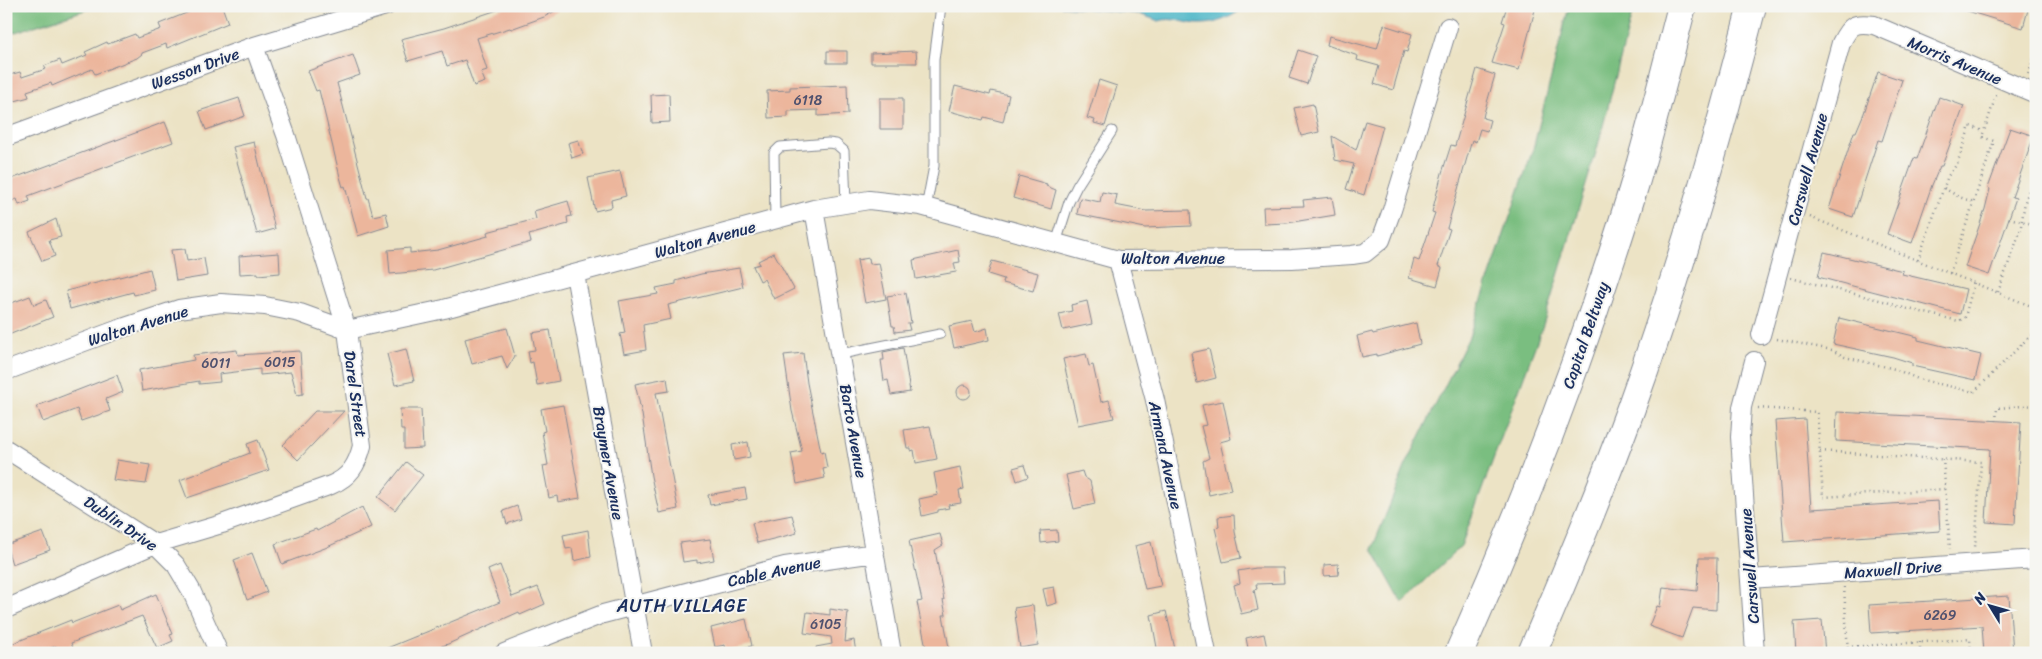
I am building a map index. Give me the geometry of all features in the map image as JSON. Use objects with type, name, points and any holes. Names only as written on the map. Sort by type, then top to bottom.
[{"type":"highway","name":"Capital Beltway","points":[[1458,653],[1528,490],[1578,358],[1632,191],[1682,6]]},
{"type":"highway","points":[[1532,653],[1594,505],[1631,408],[1661,321],[1701,194],[1752,6]]},
{"type":"street","name":"Wesson Drive","points":[[6,137],[254,46],[386,6]]},
{"type":"street","name":"Carswell Avenue","points":[[1760,335],[1841,43],[1847,31],[1853,26],[1861,23],[1874,25]]},
{"type":"street","name":"Morris Avenue","points":[[1874,25],[2029,91]]},
{"type":"street","name":"Walton Avenue","points":[[6,371],[120,328],[179,309],[221,303],[265,306],[300,313],[347,330],[444,309],[814,210],[869,200],[926,208],[1118,260],[1292,259],[1352,255],[1365,252],[1381,240],[1448,27]]},
{"type":"street","name":"Darel Street","points":[[6,609],[155,544],[298,498],[344,480],[359,459],[362,446],[347,330],[289,144],[254,46]]},
{"type":"street","name":"Barto Avenue","points":[[814,210],[892,653]]},
{"type":"street","name":"Armand Avenue","points":[[1118,260],[1155,400],[1207,653]]},
{"type":"street","name":"Braymer Avenue","points":[[575,274],[643,653]]},
{"type":"street","name":"Carswell Avenue","points":[[1754,360],[1742,407],[1740,437],[1755,653]]},
{"type":"street","name":"Dublin Drive","points":[[6,449],[155,544],[176,565],[191,590],[219,653]]},
{"type":"street","name":"Cable Avenue","points":[[504,653],[603,614],[785,566],[875,553]]},
{"type":"street","name":"Maxwell Drive","points":[[1750,579],[2036,559]]},
{"type":"lane","points":[[926,208],[934,166],[934,60],[941,6]]},
{"type":"lane","points":[[1056,243],[1069,202],[1112,131]]},
{"type":"lane","points":[[775,220],[774,153],[780,147],[828,142],[836,144],[844,150],[846,204]]},
{"type":"lane","points":[[840,354],[940,334]]},
{"type":"path","points":[[2036,12],[2034,24],[2036,33]]},
{"type":"path","points":[[2029,91],[2036,52]]},
{"type":"path","points":[[1950,273],[1994,141],[1982,137],[2002,80]]},
{"type":"path","points":[[1918,260],[1948,176],[1956,164],[1970,126],[1984,131]]},
{"type":"path","points":[[1998,292],[2020,232],[2025,202],[2036,169]]},
{"type":"path","points":[[1944,188],[1959,197],[1974,202]]},
{"type":"path","points":[[1795,211],[2036,308]]},
{"type":"path","points":[[2009,218],[2036,225]]},
{"type":"path","points":[[1778,275],[1959,321],[1965,318],[1974,283]]},
{"type":"path","points":[[1760,335],[1832,350],[1845,357],[1895,369],[1918,379],[1974,392],[2036,330]]},
{"type":"path","points":[[1996,420],[1996,408],[2036,406]]},
{"type":"path","points":[[1742,407],[1817,412],[1823,497],[1946,489]]},
{"type":"path","points":[[1820,451],[1981,462],[1974,564]]},
{"type":"path","points":[[1944,459],[1951,565]]},
{"type":"path","points":[[1843,573],[1848,653]]},
{"type":"path","points":[[1848,647],[1970,639],[1972,653]]},
{"type":"path","points":[[1920,642],[1920,653]]},
{"type":"green space","points":[[6,6],[98,6],[6,35]]},
{"type":"green space","points":[[1569,6],[1634,6],[1597,149],[1543,325],[1461,546],[1402,603],[1372,549],[1405,467],[1469,337],[1533,149]]},
{"type":"water","points":[[1061,6],[1246,6],[1226,19],[1202,24],[1175,20],[1159,21],[1139,14]]},
{"type":"building","points":[[204,6],[222,6],[228,23],[167,48],[166,44],[142,53],[137,58],[95,74],[92,69],[52,86],[51,83],[27,91],[29,97],[15,101],[12,99],[6,76],[20,72],[22,77],[46,69],[44,66],[60,60],[62,65],[87,55],[85,52],[107,42],[108,44],[135,34],[137,38],[161,29],[159,24]]},
{"type":"building","points":[[509,6],[564,6],[544,17],[511,29],[477,38],[487,70],[481,72],[485,82],[474,86],[465,60],[447,66],[442,51],[408,61],[401,39],[444,28]]},
{"type":"building","points":[[1507,6],[1536,6],[1519,70],[1492,63],[1505,23],[1502,22]]},
{"type":"building","points":[[1961,6],[2029,6],[2023,28],[1961,9]]},
{"type":"building","points":[[1384,25],[1412,34],[1407,52],[1404,51],[1393,90],[1374,84],[1379,66],[1357,60],[1358,56],[1327,45],[1329,36],[1377,49]]},
{"type":"building","points":[[1298,50],[1316,56],[1307,84],[1289,78]]},
{"type":"building","points":[[827,51],[847,51],[847,63],[827,63]]},
{"type":"building","points":[[916,51],[917,63],[871,63],[871,53]]},
{"type":"building","points":[[353,55],[360,75],[337,83],[373,216],[386,213],[389,226],[358,236],[345,186],[343,187],[340,177],[319,90],[316,91],[308,71]]},
{"type":"building","points":[[1477,69],[1495,75],[1483,118],[1490,120],[1487,131],[1480,129],[1476,142],[1472,140],[1447,228],[1450,229],[1438,266],[1442,268],[1437,286],[1409,278],[1414,259],[1419,261],[1435,213],[1432,212],[1442,173],[1451,145],[1455,146]]},
{"type":"building","points":[[1878,72],[1902,80],[1882,141],[1878,140],[1853,217],[1829,209],[1854,132],[1856,132],[1864,113]]},
{"type":"building","points":[[1099,80],[1117,86],[1105,126],[1094,123],[1095,120],[1087,118]]},
{"type":"building","points":[[847,85],[848,114],[818,116],[818,110],[788,111],[788,117],[768,118],[767,91],[790,90],[790,87]]},
{"type":"building","points":[[955,86],[990,95],[991,91],[1009,95],[1003,122],[984,117],[983,120],[949,111]]},
{"type":"building","points":[[669,94],[670,122],[652,123],[651,95]]},
{"type":"building","points":[[1939,97],[1964,106],[1942,166],[1940,166],[1932,185],[1912,243],[1887,234],[1914,158],[1917,159]]},
{"type":"building","points":[[239,98],[245,116],[206,130],[199,111]]},
{"type":"building","points":[[880,98],[903,98],[903,129],[880,129]]},
{"type":"building","points":[[1313,104],[1319,132],[1301,136],[1294,108]]},
{"type":"building","points":[[1365,121],[1383,126],[1364,195],[1346,189],[1354,164],[1335,160],[1332,136],[1356,150]]},
{"type":"building","points":[[165,122],[173,142],[28,196],[30,201],[19,205],[17,199],[6,203],[6,181]]},
{"type":"building","points":[[2010,128],[2034,136],[2012,197],[2016,198],[1989,275],[1965,267],[1985,209],[1990,189],[1988,188]]},
{"type":"building","points":[[578,140],[583,154],[572,158],[568,143]]},
{"type":"building","points":[[254,142],[275,229],[257,234],[233,147]]},
{"type":"building","points":[[620,171],[626,196],[611,200],[612,207],[595,211],[588,178]]},
{"type":"building","points":[[1019,176],[1047,184],[1046,186],[1056,190],[1051,209],[1013,198]]},
{"type":"building","points":[[1102,192],[1117,195],[1115,205],[1146,211],[1190,210],[1191,226],[1145,228],[1077,214],[1080,198],[1100,202]]},
{"type":"building","points":[[1332,197],[1335,215],[1287,223],[1264,224],[1263,207],[1304,206],[1303,200]]},
{"type":"building","points":[[568,201],[572,216],[567,217],[568,224],[529,235],[531,242],[433,270],[390,274],[388,250],[410,248],[410,253],[438,250],[488,236],[487,232],[536,219],[534,211]]},
{"type":"building","points":[[56,219],[61,237],[49,240],[55,256],[42,261],[29,232]]},
{"type":"building","points":[[185,249],[187,261],[204,258],[207,276],[176,281],[171,250]]},
{"type":"building","points":[[958,250],[960,262],[954,263],[956,272],[916,279],[913,260]]},
{"type":"building","points":[[1824,252],[1903,271],[1902,274],[1966,289],[1960,314],[1818,277]]},
{"type":"building","points":[[279,253],[280,273],[240,274],[239,256]]},
{"type":"building","points":[[774,253],[794,289],[774,299],[764,279],[760,281],[753,266],[760,264],[758,261]]},
{"type":"building","points":[[869,258],[870,264],[879,263],[886,299],[865,303],[857,260]]},
{"type":"building","points":[[992,261],[1038,273],[1033,291],[1003,283],[1004,279],[988,274]]},
{"type":"building","points":[[739,268],[743,287],[668,305],[671,319],[643,325],[646,350],[624,354],[620,334],[625,333],[619,301],[658,294],[656,288],[676,284],[676,281],[701,274]]},
{"type":"building","points":[[150,269],[155,290],[134,295],[133,292],[70,309],[66,291]]},
{"type":"building","points":[[906,293],[911,323],[908,323],[910,330],[895,332],[894,326],[892,326],[887,296]]},
{"type":"building","points":[[30,296],[34,305],[46,300],[53,317],[6,336],[6,305]]},
{"type":"building","points":[[1087,301],[1092,324],[1063,330],[1059,314],[1072,311],[1071,305]]},
{"type":"building","points":[[1839,318],[1918,337],[1918,340],[1981,355],[1975,380],[1912,366],[1912,363],[1893,357],[1833,344]]},
{"type":"building","points":[[972,321],[975,332],[987,328],[989,340],[954,348],[949,326]]},
{"type":"building","points":[[1416,323],[1420,344],[1377,356],[1377,354],[1362,357],[1357,336]]},
{"type":"building","points":[[507,328],[515,356],[507,369],[502,356],[472,364],[465,339]]},
{"type":"building","points":[[550,330],[559,381],[537,385],[533,362],[530,363],[528,351],[535,350],[532,333]]},
{"type":"building","points":[[903,348],[910,392],[891,395],[888,380],[884,381],[881,360],[884,360],[883,352]]},
{"type":"building","points":[[406,349],[414,381],[395,385],[387,354]]},
{"type":"building","points":[[1209,349],[1216,378],[1197,383],[1191,353]]},
{"type":"building","points":[[237,350],[238,355],[300,351],[303,394],[297,395],[291,372],[260,375],[260,369],[219,374],[220,382],[199,384],[199,381],[142,391],[139,370],[194,360],[193,355]]},
{"type":"building","points":[[803,353],[821,452],[824,451],[827,468],[823,469],[825,478],[797,484],[791,453],[802,451],[792,411],[784,355]]},
{"type":"building","points":[[1086,354],[1089,366],[1093,365],[1101,402],[1109,400],[1114,418],[1078,425],[1063,359]]},
{"type":"building","points":[[117,375],[123,392],[106,399],[110,411],[81,421],[77,409],[43,422],[37,406]]},
{"type":"building","points":[[667,378],[669,391],[656,393],[678,509],[659,513],[635,384]]},
{"type":"building","points":[[964,385],[969,387],[971,392],[969,397],[964,399],[959,397],[957,392],[959,387]]},
{"type":"building","points":[[1223,401],[1231,439],[1220,442],[1231,490],[1209,495],[1203,461],[1209,458],[1201,426],[1207,425],[1202,405]]},
{"type":"building","points":[[563,405],[580,498],[558,502],[557,496],[549,498],[543,466],[548,465],[542,432],[545,431],[541,409]]},
{"type":"building","points":[[400,409],[421,409],[423,448],[404,449],[404,430],[401,430]]},
{"type":"building","points":[[315,411],[344,411],[298,460],[283,445]]},
{"type":"building","points":[[1837,412],[2021,422],[2015,524],[1986,522],[1990,449],[1836,441]]},
{"type":"building","points":[[1805,419],[1811,509],[1938,501],[1940,531],[1784,542],[1775,421]]},
{"type":"building","points":[[930,426],[937,459],[916,463],[914,450],[911,451],[911,448],[907,448],[904,430]]},
{"type":"building","points":[[258,440],[269,470],[187,498],[180,480],[250,453],[247,444]]},
{"type":"building","points":[[748,442],[750,457],[734,460],[732,445]]},
{"type":"building","points":[[117,460],[150,465],[146,484],[113,480]]},
{"type":"building","points":[[406,462],[423,475],[395,510],[378,497]]},
{"type":"building","points":[[1024,465],[1028,477],[1017,481],[1013,468]]},
{"type":"building","points":[[960,467],[964,489],[959,490],[961,503],[948,505],[949,508],[922,516],[919,499],[938,495],[934,473]]},
{"type":"building","points":[[1082,471],[1084,477],[1090,481],[1095,504],[1074,509],[1066,475]]},
{"type":"building","points":[[745,488],[747,499],[710,505],[708,495]]},
{"type":"building","points":[[517,506],[521,519],[507,524],[503,511]]},
{"type":"building","points":[[362,507],[371,527],[325,548],[282,564],[275,544],[316,529],[317,531]]},
{"type":"building","points":[[792,515],[797,533],[757,543],[752,523]]},
{"type":"building","points":[[1234,515],[1235,532],[1241,558],[1223,562],[1215,528],[1219,527],[1218,517]]},
{"type":"building","points":[[588,530],[591,557],[574,561],[572,548],[566,549],[563,535]]},
{"type":"building","points":[[1057,530],[1058,541],[1041,543],[1040,531]]},
{"type":"building","points":[[43,532],[50,550],[12,564],[6,545]]},
{"type":"building","points":[[940,534],[943,545],[935,550],[944,600],[946,615],[943,615],[950,653],[927,653],[917,602],[922,601],[909,541]]},
{"type":"building","points":[[710,539],[714,560],[697,563],[697,560],[683,562],[680,543]]},
{"type":"building","points":[[1151,542],[1161,586],[1145,589],[1135,546]]},
{"type":"building","points":[[252,553],[267,592],[247,600],[234,560]]},
{"type":"building","points":[[1699,558],[1717,558],[1716,610],[1693,608],[1682,638],[1649,626],[1657,606],[1660,607],[1663,587],[1697,591]]},
{"type":"building","points":[[1338,564],[1339,575],[1324,576],[1324,565]]},
{"type":"building","points":[[500,565],[512,597],[538,587],[545,604],[520,615],[519,612],[448,644],[421,653],[375,653],[500,602],[488,570]]},
{"type":"building","points":[[1256,568],[1283,568],[1284,583],[1256,584],[1257,589],[1254,590],[1258,610],[1241,614],[1234,585],[1240,583],[1238,571]]},
{"type":"building","points":[[1054,587],[1057,603],[1047,606],[1043,589]]},
{"type":"building","points":[[156,594],[173,634],[170,635],[173,641],[157,648],[142,616],[71,643],[75,653],[58,653],[56,646],[39,653],[6,653],[6,646],[71,620],[72,623],[118,605],[120,610]]},
{"type":"building","points":[[2009,596],[2013,653],[1984,653],[1982,626],[1871,633],[1869,605]]},
{"type":"building","points":[[1033,605],[1038,645],[1020,648],[1014,608]]},
{"type":"building","points":[[830,609],[848,612],[845,642],[854,640],[856,653],[817,653],[816,647],[832,644],[831,637],[804,633],[807,612],[830,615]]},
{"type":"building","points":[[1166,611],[1175,649],[1158,653],[1151,615]]},
{"type":"building","points":[[746,619],[752,646],[726,651],[725,645],[715,647],[711,628]]},
{"type":"building","points":[[1822,620],[1825,653],[1796,653],[1794,622]]},
{"type":"building","points":[[1264,634],[1268,653],[1249,653],[1246,638]]},
{"type":"district","name":"AUTH VILLAGE","points":[[682,606]]}]
